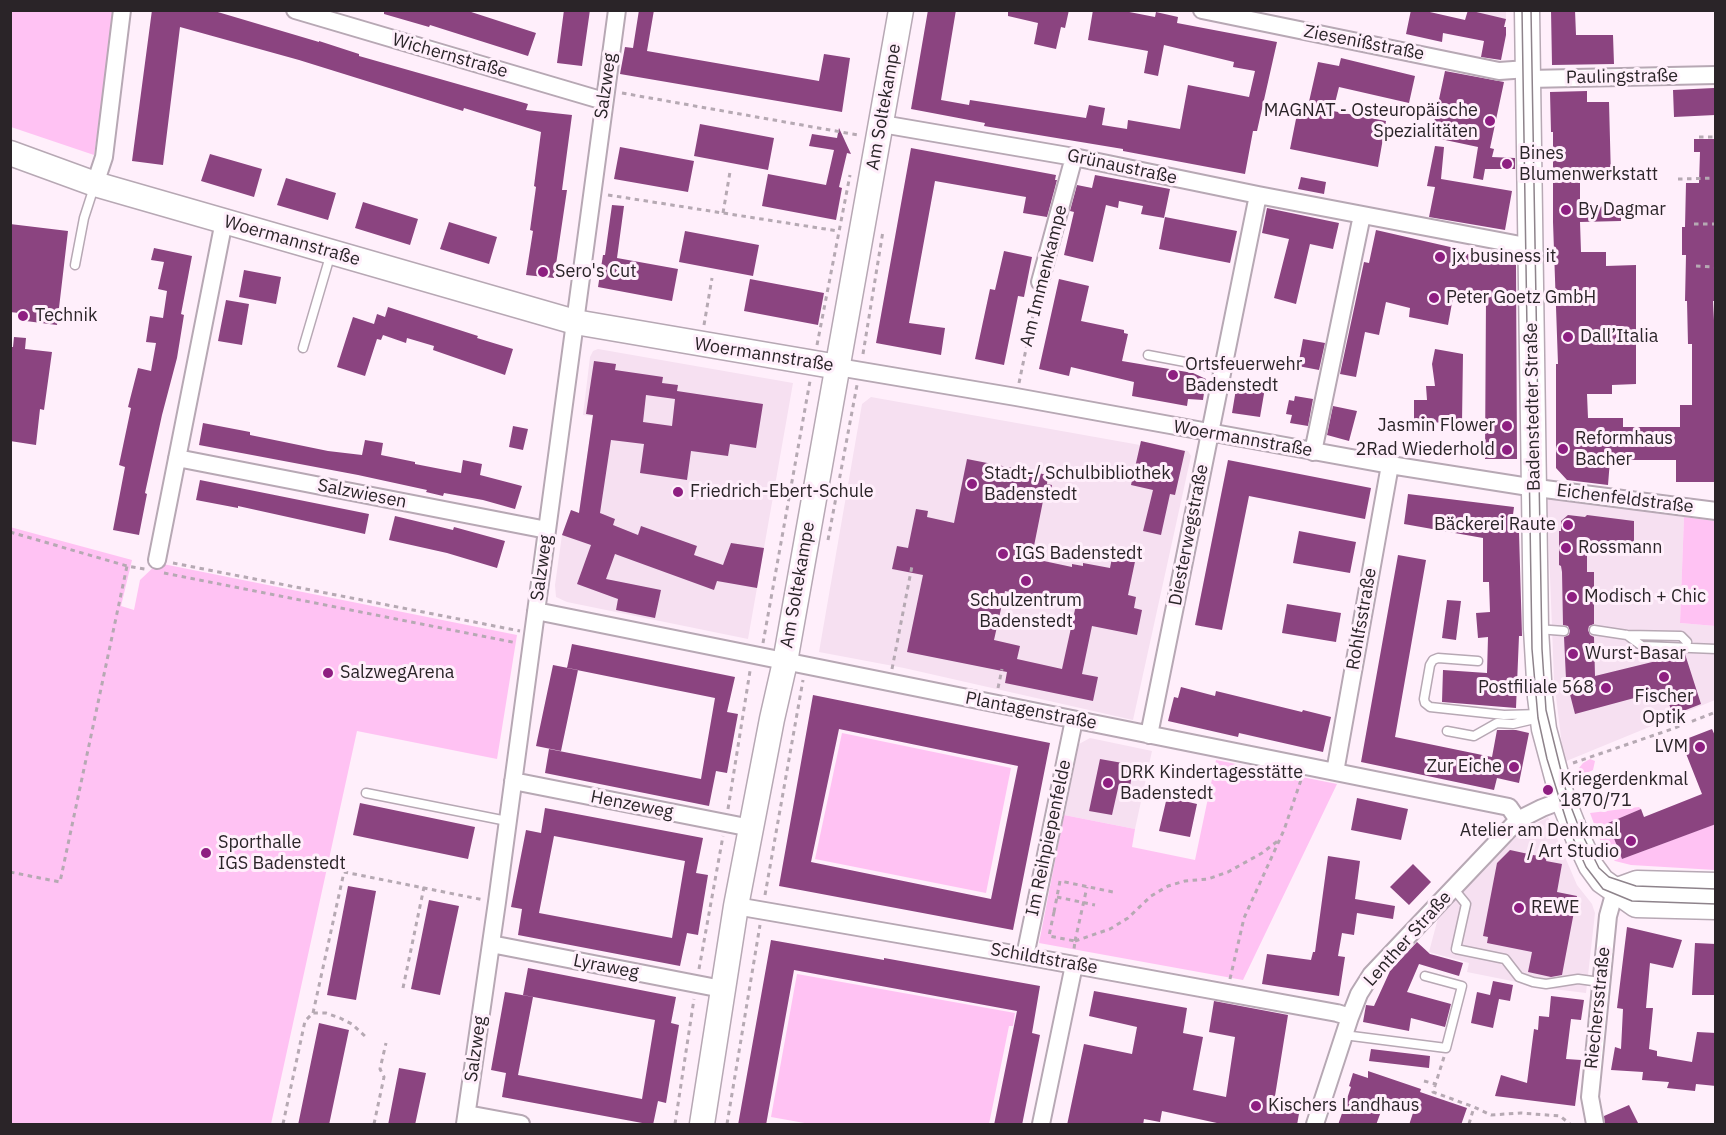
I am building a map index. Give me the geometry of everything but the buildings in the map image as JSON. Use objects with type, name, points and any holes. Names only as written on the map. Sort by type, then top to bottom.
[{"type":"street","points":[[95,184],[104,157],[122,10]]},
{"type":"street","name":"Wichernstraße","points":[[296,10],[605,96]]},
{"type":"street","name":"Salzweg","points":[[466,1119],[537,610],[616,10]]},
{"type":"street","name":"Am Soltekampe","points":[[702,1125],[722,989],[751,828],[795,663],[849,369],[882,124],[901,10]]},
{"type":"street","name":"Ziesenißstraße","points":[[1202,10],[1499,71],[1528,74]]},
{"type":"street","name":"Badenstedter Straße","points":[[1527,10],[1536,629],[1542,716],[1563,800],[1591,866],[1602,881],[1636,905],[1716,907]]},
{"type":"street","name":"Paulingstraße","points":[[1528,74],[1716,75]]},
{"type":"street","name":"Grünaustraße","points":[[882,124],[1074,157],[1531,247]]},
{"type":"street","name":"Woermannstraße","points":[[10,153],[95,184],[575,322],[1016,397],[1313,452],[1534,488]]},
{"type":"street","name":"Am Immenkampe","points":[[1040,282],[1074,157]]},
{"type":"street","name":"Diesterwegstraße","points":[[1149,735],[1258,195]]},
{"type":"street","points":[[1313,452],[1362,215]]},
{"type":"street","points":[[154,565],[224,221]]},
{"type":"street","name":"Salzwiesen","points":[[177,458],[547,530]]},
{"type":"street","name":"Rohlfsstraße","points":[[1335,772],[1390,465]]},
{"type":"street","name":"Eichenfeldstraße","points":[[1534,488],[1716,511]]},
{"type":"street","name":"Plantagenstraße","points":[[537,610],[1509,807],[1518,820]]},
{"type":"street","name":"Im Reihpiepenfelde","points":[[1025,956],[1074,720]]},
{"type":"street","name":"Henzeweg","points":[[513,782],[751,828]]},
{"type":"street","name":"Lenther Straße","points":[[1315,1125],[1350,1017],[1359,994],[1371,975],[1518,820],[1563,800]]},
{"type":"street","points":[[1615,891],[1637,883],[1716,885]]},
{"type":"street","name":"Riechersstraße","points":[[1595,1125],[1590,1097],[1608,916],[1615,891]]},
{"type":"street","name":"Schildtstraße","points":[[736,906],[1025,956],[1074,957],[1228,993],[1350,1017]]},
{"type":"street","name":"Lyraweg","points":[[491,944],[722,989]]},
{"type":"street","points":[[1041,1125],[1074,957]]},
{"type":"street","points":[[466,1119],[521,1125]]},
{"type":"lane","points":[[75,266],[84,218],[95,184]]},
{"type":"lane","points":[[303,348],[331,253]]},
{"type":"lane","points":[[1148,355],[1222,369]]},
{"type":"lane","points":[[1536,629],[1564,631]]},
{"type":"lane","points":[[1594,630],[1627,635],[1681,636],[1687,642]]},
{"type":"lane","points":[[1627,635],[1642,646],[1716,649]]},
{"type":"lane","points":[[1478,661],[1438,658],[1433,660],[1430,664],[1425,703],[1430,707],[1542,716]]},
{"type":"lane","points":[[1447,731],[1474,736],[1490,725],[1513,723],[1542,716]]},
{"type":"lane","points":[[366,793],[507,821]]},
{"type":"lane","points":[[1453,888],[1466,904],[1456,950],[1505,959],[1519,977],[1533,982],[1546,984],[1578,980],[1600,982]]},
{"type":"lane","points":[[1344,1035],[1446,1048],[1462,986],[1425,976]]},
{"type":"path","points":[[605,96],[858,135]]},
{"type":"path","points":[[1699,137],[1716,136]]},
{"type":"path","points":[[675,1125],[696,984],[726,823],[750,670],[764,639],[813,363],[852,167]]},
{"type":"path","points":[[723,213],[730,172]]},
{"type":"path","points":[[1678,179],[1716,178]]},
{"type":"path","points":[[592,192],[838,231]]},
{"type":"path","points":[[828,542],[849,369],[885,221]]},
{"type":"path","points":[[1694,225],[1716,224]]},
{"type":"path","points":[[1696,266],[1716,267]]},
{"type":"path","points":[[701,345],[712,278]]},
{"type":"path","name":"Am Immenkampe","points":[[1016,397],[1040,282]]},
{"type":"path","points":[[10,532],[127,566],[154,565],[532,640]]},
{"type":"path","points":[[154,565],[532,640]]},
{"type":"path","points":[[10,872],[60,882],[127,566]]},
{"type":"path","points":[[890,682],[912,566]]},
{"type":"path","points":[[728,1125],[763,910],[795,663]]},
{"type":"path","points":[[1554,769],[1716,712]]},
{"type":"path","points":[[1228,993],[1244,918],[1293,808],[1305,766]]},
{"type":"path","points":[[1113,892],[1060,881],[1049,936],[1075,941],[1110,929],[1128,918],[1151,896],[1168,886],[1228,873],[1262,854],[1280,839]]},
{"type":"path","points":[[283,1125],[305,1021],[313,1013],[344,872],[497,902]]},
{"type":"path","points":[[403,988],[424,886]]},
{"type":"path","points":[[1074,957],[1075,941],[1087,887]]},
{"type":"path","points":[[1057,897],[1095,905]]},
{"type":"path","points":[[1045,910],[1054,912]]},
{"type":"path","points":[[313,1013],[326,1013],[352,1023],[368,1040]]},
{"type":"path","points":[[374,1125],[384,1077],[380,1069],[386,1043]]},
{"type":"path","points":[[1446,1048],[1433,1092],[1491,1115],[1521,1113],[1560,1116],[1570,1125]]},
{"type":"path","points":[[1424,1081],[1436,1084]]},
{"type":"path","points":[[1469,1125],[1474,1107]]},
{"type":"shaded area","points":[[11,11],[116,11],[94,155],[11,127]]},
{"type":"shaded area","points":[[1468,11],[1506,11],[1506,19]]},
{"type":"shaded area","name":"Friedrich-Ebert-Schule","points":[[598,349],[793,383],[748,639],[567,602],[556,597],[555,585],[562,535],[571,510],[579,513],[593,416],[583,415],[590,357],[593,351]]},
{"type":"shaded area","name":"IGS Badenstedt","points":[[871,397],[1140,445],[1141,441],[1188,451],[1191,456],[1133,720],[904,668],[819,652],[862,404]]},
{"type":"shaded area","points":[[1547,498],[1684,517],[1680,623],[1715,626],[1715,700],[1564,762],[1554,680]]},
{"type":"shaded area","points":[[1684,517],[1715,521],[1715,626],[1680,623]]},
{"type":"shaded area","points":[[10,527],[132,560],[121,606],[134,610],[140,580],[158,563],[517,635],[497,759],[357,731],[271,1124],[11,1124]]},
{"type":"shaded area","points":[[842,733],[1011,768],[986,893],[815,859]]},
{"type":"shaded area","name":"DRK Kindertagesstätte Badenstedt","points":[[1090,738],[1152,751],[1135,829],[1064,815],[1079,744]]},
{"type":"shaded area","points":[[1590,759],[1595,761],[1593,770],[1580,776],[1579,768]]},
{"type":"shaded area","points":[[1216,760],[1337,784],[1243,980],[1039,943],[1064,815],[1135,829],[1132,847],[1195,860]]},
{"type":"shaded area","points":[[1639,807],[1641,809],[1608,823],[1622,859],[1715,824],[1715,870],[1631,865],[1615,861],[1602,845],[1590,813]]},
{"type":"shaded area","points":[[1548,817],[1577,885],[1592,904],[1595,913],[1586,993],[1529,986],[1467,972],[1469,963],[1429,952],[1438,918],[1512,841],[1526,829]]},
{"type":"shaded area","points":[[797,974],[1015,1013],[1013,1026],[1009,1026],[989,1124],[810,1124],[771,1117]]},
{"type":"tram line","points":[[1522,10],[1532,649],[1538,718],[1547,759],[1569,829],[1586,867],[1603,889],[1632,901],[1716,904]]},
{"type":"tram line","points":[[1531,10],[1542,649],[1546,710],[1568,799],[1599,868],[1609,877],[1636,886],[1716,889]]},
{"type":"place","name":"MAGNAT - Osteuropäische Spezialitäten","points":[[1490,121]]},
{"type":"place","name":"Bines Blumenwerkstatt","points":[[1507,164]]},
{"type":"place","name":"By Dagmar","points":[[1566,210]]},
{"type":"place","name":"jx business it","points":[[1440,257]]},
{"type":"place","name":"Sero's Cut","points":[[543,272]]},
{"type":"place","name":"Peter Goetz GmbH","points":[[1434,298]]},
{"type":"place","name":"Technik","points":[[23,316]]},
{"type":"place","name":"Dall’Italia","points":[[1568,337]]},
{"type":"place","name":"Ortsfeuerwehr Badenstedt","points":[[1173,375]]},
{"type":"place","name":"Jasmin Flower","points":[[1507,426]]},
{"type":"place","name":"Reformhaus Bacher","points":[[1563,449]]},
{"type":"place","name":"2Rad Wiederhold","points":[[1507,450]]},
{"type":"place","name":"Stadt-/ Schulbibliothek Badenstedt","points":[[972,484]]},
{"type":"place","name":"Friedrich-Ebert-Schule","points":[[678,492]]},
{"type":"place","name":"Bäckerei Raute","points":[[1568,525]]},
{"type":"place","name":"Rossmann","points":[[1566,548]]},
{"type":"place","name":"IGS Badenstedt","points":[[1003,554]]},
{"type":"place","name":"Schulzentrum Badenstedt","points":[[1026,581]]},
{"type":"place","name":"Modisch + Chic","points":[[1572,597]]},
{"type":"place","name":"Wurst-Basar","points":[[1573,654]]},
{"type":"place","name":"SalzwegArena","points":[[328,673]]},
{"type":"place","name":"Fischer Optik","points":[[1664,677]]},
{"type":"place","name":"Postfiliale 568","points":[[1606,688]]},
{"type":"place","name":"LVM","points":[[1700,747]]},
{"type":"place","name":"Zur Eiche","points":[[1514,767]]},
{"type":"place","name":"DRK Kindertagesstätte Badenstedt","points":[[1108,783]]},
{"type":"place","name":"Kriegerdenkmal 1870/71","points":[[1548,790]]},
{"type":"place","name":"Atelier am Denkmal / Art Studio","points":[[1631,841]]},
{"type":"place","name":"Sporthalle IGS Badenstedt","points":[[206,853]]},
{"type":"place","name":"REWE","points":[[1519,908]]},
{"type":"place","name":"Kischers Landhaus","points":[[1256,1106]]}]
